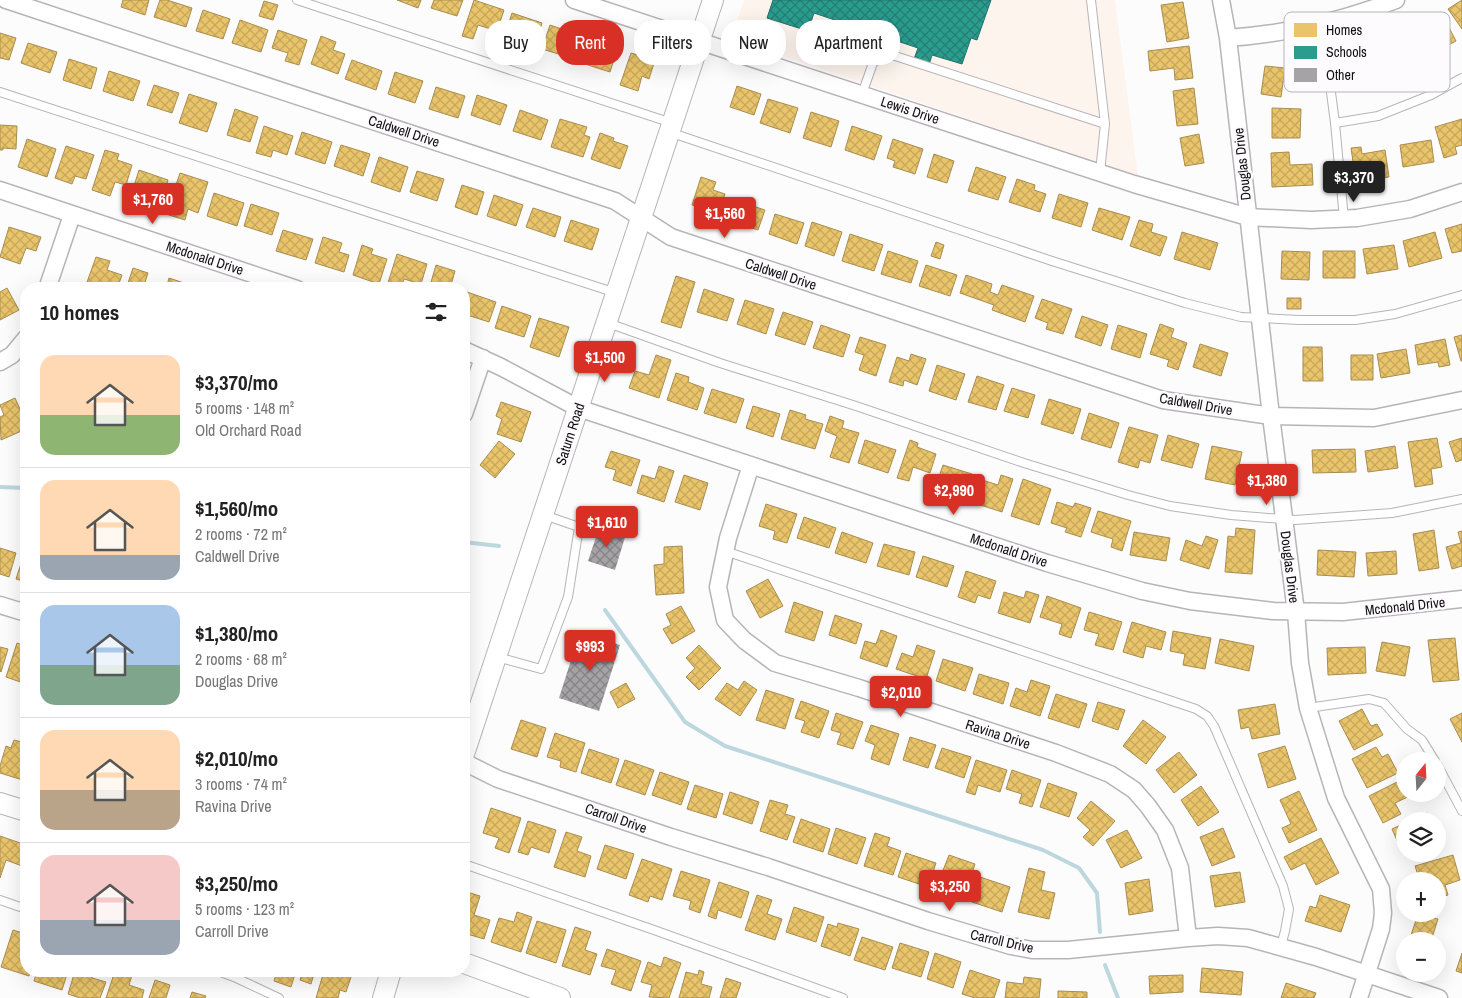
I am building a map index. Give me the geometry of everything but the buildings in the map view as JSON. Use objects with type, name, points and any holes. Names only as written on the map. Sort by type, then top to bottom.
[{"type":"street","name":"Caldwell Drive","points":[[6,0],[615,201],[671,237],[1163,400],[1271,416],[1374,418],[1462,400]]},
{"type":"street","name":"Lewis Drive","points":[[574,0],[635,20]]},
{"type":"street","name":"Saturn Road","points":[[706,20],[713,0]]},
{"type":"street","name":"Douglas Drive","points":[[1221,0],[1228,38],[1271,416],[1296,612],[1300,663],[1308,708],[1336,798],[1381,889],[1383,913],[1381,929],[1360,998]]},
{"type":"street","points":[[1365,12],[1396,0]]},
{"type":"street","points":[[1228,38],[1284,32]]},
{"type":"street","name":"Lewis Drive","points":[[711,45],[1100,172],[1248,216],[1311,220],[1383,215],[1410,209],[1462,192]]},
{"type":"street","name":"Saturn Road","points":[[470,736],[691,65]]},
{"type":"street","name":"Mcdonald Drive","points":[[0,190],[271,282]]},
{"type":"street","points":[[49,282],[72,215]]},
{"type":"street","points":[[0,362],[12,355],[20,345]]},
{"type":"street","name":"Mcdonald Drive","points":[[470,353],[578,408],[1047,563],[1142,591],[1208,604],[1273,612],[1343,612],[1462,599]]},
{"type":"street","points":[[470,396],[483,358]]},
{"type":"street","name":"Ravina Drive","points":[[751,466],[725,551],[718,587],[725,620],[744,640],[775,663],[859,688],[1056,753],[1110,774],[1134,790],[1165,830],[1180,868],[1188,938]]},
{"type":"street","points":[[0,605],[20,611]]},
{"type":"street","name":"Carroll Drive","points":[[470,765],[507,782],[671,837],[768,867],[928,921],[1011,946],[1032,950],[1068,950],[1188,938],[1218,936],[1248,938],[1281,946],[1439,998]]},
{"type":"street","points":[[0,803],[20,809]]},
{"type":"street","points":[[470,965],[560,998]]},
{"type":"street","points":[[383,998],[389,977]]},
{"type":"lane","points":[[297,0],[671,128],[974,236],[1185,303],[1241,317],[1260,319],[1355,320],[1395,314],[1462,295]]},
{"type":"lane","points":[[1091,0],[1105,124],[1100,172]]},
{"type":"lane","points":[[862,94],[873,63],[889,54],[1105,124]]},
{"type":"lane","points":[[1450,85],[1462,78]]},
{"type":"lane","points":[[0,92],[616,294]]},
{"type":"lane","points":[[1331,92],[1344,219]]},
{"type":"lane","points":[[1335,123],[1378,116],[1436,92]]},
{"type":"lane","points":[[607,322],[720,363],[839,400],[1024,463],[1128,495],[1197,511],[1284,521],[1392,513],[1462,499]]},
{"type":"lane","points":[[496,657],[541,669],[568,597],[579,527],[544,516]]},
{"type":"lane","points":[[725,551],[1147,692],[1196,709],[1207,716],[1214,726],[1283,886],[1289,909],[1281,946]]},
{"type":"lane","points":[[1308,708],[1369,699],[1384,703],[1407,729],[1422,740],[1429,752]]},
{"type":"lane","points":[[1446,781],[1462,811]]},
{"type":"lane","points":[[470,866],[843,998]]},
{"type":"lane","points":[[0,900],[20,907]]},
{"type":"lane","points":[[236,977],[279,998]]},
{"type":"shaded area","points":[[744,0],[1115,0],[1138,176],[808,65],[900,65],[900,20],[796,20],[796,61],[786,58],[786,20],[737,20]]},
{"type":"waterway","points":[[0,487],[20,488]]},
{"type":"waterway","points":[[470,543],[499,546]]},
{"type":"waterway","points":[[605,610],[685,722],[725,746],[1043,850],[1079,868],[1097,893],[1100,932]]},
{"type":"waterway","points":[[1105,965],[1118,998]]}]
